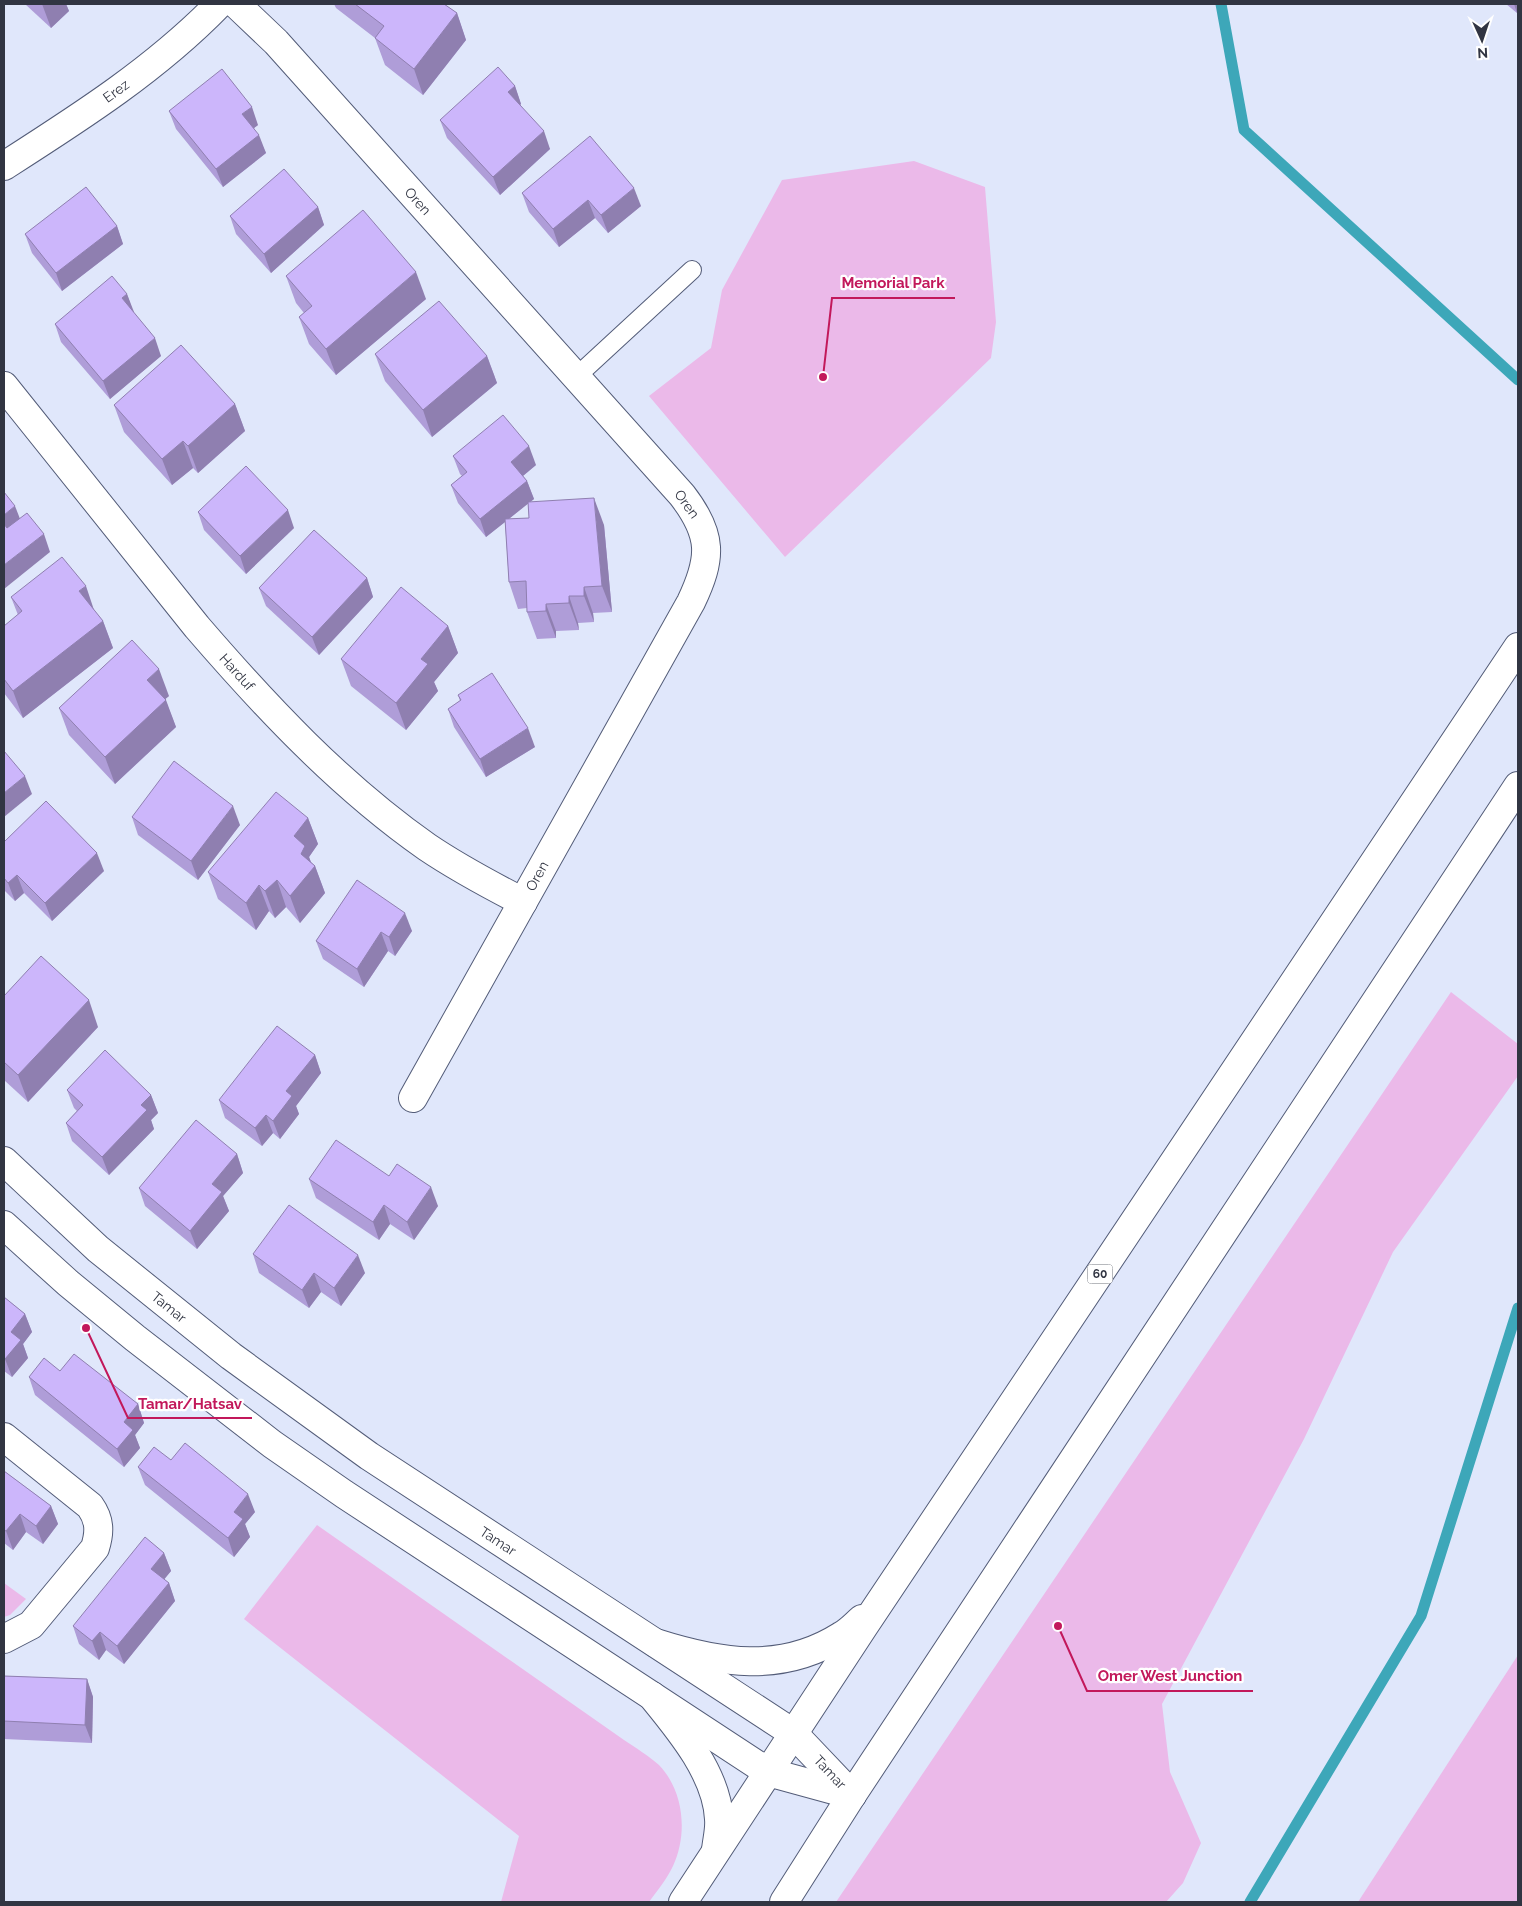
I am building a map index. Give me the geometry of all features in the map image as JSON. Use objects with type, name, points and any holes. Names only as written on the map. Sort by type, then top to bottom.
[{"type":"main road","name":"Erez","points":[[4,166],[119,89],[164,54],[219,4]]},
{"type":"main road","name":"Oren","points":[[236,4],[276,42],[682,495],[692,509],[705,534],[706,560],[691,602],[413,1098]]},
{"type":"main road","name":"Harduf","points":[[4,386],[196,627],[301,740],[383,814],[428,847],[475,877],[523,902]]},
{"type":"main road","name":"60","points":[[683,1902],[793,1733],[1518,647]]},
{"type":"main road","points":[[784,1902],[1518,786]]},
{"type":"main road","name":"Tamar","points":[[4,1161],[98,1249],[164,1303],[292,1402],[433,1499],[793,1733],[852,1796]]},
{"type":"main road","name":"Tamar","points":[[4,1225],[135,1338],[272,1444],[416,1542],[768,1772],[852,1796]]},
{"type":"main road","points":[[4,1437],[90,1506],[97,1516],[99,1534],[95,1548],[31,1625],[4,1639]]},
{"type":"main road","points":[[656,1643],[715,1659],[745,1662],[776,1660],[808,1652],[841,1636],[877,1608]]},
{"type":"main road","points":[[652,1696],[691,1745],[704,1770],[714,1795],[719,1819],[716,1852]]},
{"type":"lane","points":[[576,377],[692,270]]},
{"type":"shaded area","points":[[914,161],[985,187],[996,322],[991,358],[785,557],[649,396],[711,348],[722,290],[782,180]]},
{"type":"shaded area","points":[[1451,992],[1518,1044],[1518,1076],[1393,1252],[1304,1439],[1162,1704],[1170,1772],[1201,1843],[1183,1883],[1166,1902],[836,1902]]},
{"type":"shaded area","points":[[317,1525],[659,1765],[674,1787],[681,1813],[682,1827],[678,1854],[673,1866],[649,1902],[501,1902],[519,1836],[244,1619]]},
{"type":"shaded area","points":[[4,1583],[26,1599],[10,1615],[4,1617]]},
{"type":"shaded area","points":[[1518,1655],[1518,1902],[1358,1902]]},
{"type":"building","points":[[355,4],[444,4],[457,13],[414,69],[375,38],[384,26]]},
{"type":"building","points":[[498,67],[515,86],[508,92],[544,131],[493,177],[440,120]]},
{"type":"building","points":[[222,69],[252,107],[242,114],[259,135],[216,169],[169,111]]},
{"type":"building","points":[[590,136],[634,188],[601,215],[588,200],[553,229],[522,193]]},
{"type":"building","points":[[284,169],[318,207],[264,254],[230,216]]},
{"type":"building","points":[[86,187],[117,226],[56,273],[25,234]]},
{"type":"building","points":[[363,210],[416,272],[326,349],[299,317],[312,306],[286,276]]},
{"type":"building","points":[[112,276],[127,294],[122,298],[155,338],[103,381],[55,324]]},
{"type":"building","points":[[439,301],[487,356],[423,410],[375,354]]},
{"type":"building","points":[[181,345],[235,404],[188,446],[183,441],[162,459],[114,405]]},
{"type":"building","points":[[503,415],[529,446],[511,462],[527,481],[480,519],[451,485],[467,472],[453,456]]},
{"type":"building","points":[[246,466],[288,510],[240,556],[198,512]]},
{"type":"building","points":[[4,492],[15,506],[4,515]]},
{"type":"building","points":[[594,498],[602,586],[584,587],[584,596],[569,596],[569,603],[546,604],[546,611],[527,612],[526,581],[509,582],[505,519],[529,518],[528,502]]},
{"type":"building","points":[[27,513],[44,534],[4,565],[4,524],[7,528]]},
{"type":"building","points":[[314,530],[367,578],[312,637],[259,588]]},
{"type":"building","points":[[62,557],[86,586],[79,591],[103,621],[13,691],[4,679],[4,626],[22,611],[11,597]]},
{"type":"building","points":[[401,587],[448,626],[421,659],[428,664],[396,703],[341,659]]},
{"type":"building","points":[[132,640],[159,669],[147,680],[166,700],[105,757],[59,708]]},
{"type":"building","points":[[492,673],[528,728],[480,759],[448,709],[461,700],[458,695]]},
{"type":"building","points":[[4,751],[25,776],[4,793]]},
{"type":"building","points":[[174,761],[233,806],[191,861],[132,817]]},
{"type":"building","points":[[276,792],[308,818],[294,836],[305,846],[301,854],[315,866],[290,896],[277,880],[265,891],[259,885],[246,903],[208,872]]},
{"type":"building","points":[[46,801],[97,853],[45,903],[17,875],[8,883],[4,878],[4,842]]},
{"type":"building","points":[[357,880],[405,913],[389,937],[381,932],[357,969],[316,941]]},
{"type":"building","points":[[41,956],[89,1000],[18,1075],[4,1062],[4,996]]},
{"type":"building","points":[[277,1026],[315,1055],[286,1091],[292,1096],[273,1121],[266,1115],[255,1128],[219,1100]]},
{"type":"building","points":[[105,1050],[151,1095],[141,1105],[147,1110],[102,1157],[66,1123],[83,1105],[67,1090]]},
{"type":"building","points":[[196,1120],[237,1154],[212,1184],[222,1192],[190,1231],[139,1188]]},
{"type":"building","points":[[336,1140],[389,1176],[397,1164],[431,1187],[407,1222],[384,1205],[373,1222],[309,1179]]},
{"type":"building","points":[[289,1205],[358,1255],[334,1288],[314,1273],[302,1290],[253,1254]]},
{"type":"building","points":[[4,1297],[25,1314],[11,1332],[21,1340],[5,1359],[4,1358]]},
{"type":"building","points":[[74,1354],[138,1404],[124,1422],[133,1430],[117,1449],[29,1377],[44,1358],[60,1371]]},
{"type":"building","points":[[185,1443],[248,1494],[234,1512],[243,1519],[228,1538],[138,1467],[154,1447],[171,1460]]},
{"type":"building","points":[[4,1471],[51,1506],[36,1526],[20,1514],[6,1531],[4,1530]]},
{"type":"building","points":[[145,1537],[164,1553],[151,1569],[169,1583],[117,1646],[100,1632],[92,1641],[73,1626]]},
{"type":"building","points":[[4,1676],[87,1679],[85,1725],[4,1721]]},
{"type":"waterway","points":[[1221,4],[1244,130],[1518,380]]},
{"type":"waterway","points":[[1250,1902],[1421,1616],[1518,1308]]},
{"type":"place","name":"Memorial Park","points":[[823,377]]},
{"type":"place","name":"Tamar/Hatsav","points":[[86,1328]]},
{"type":"place","name":"Omer West Junction","points":[[1058,1626]]}]
